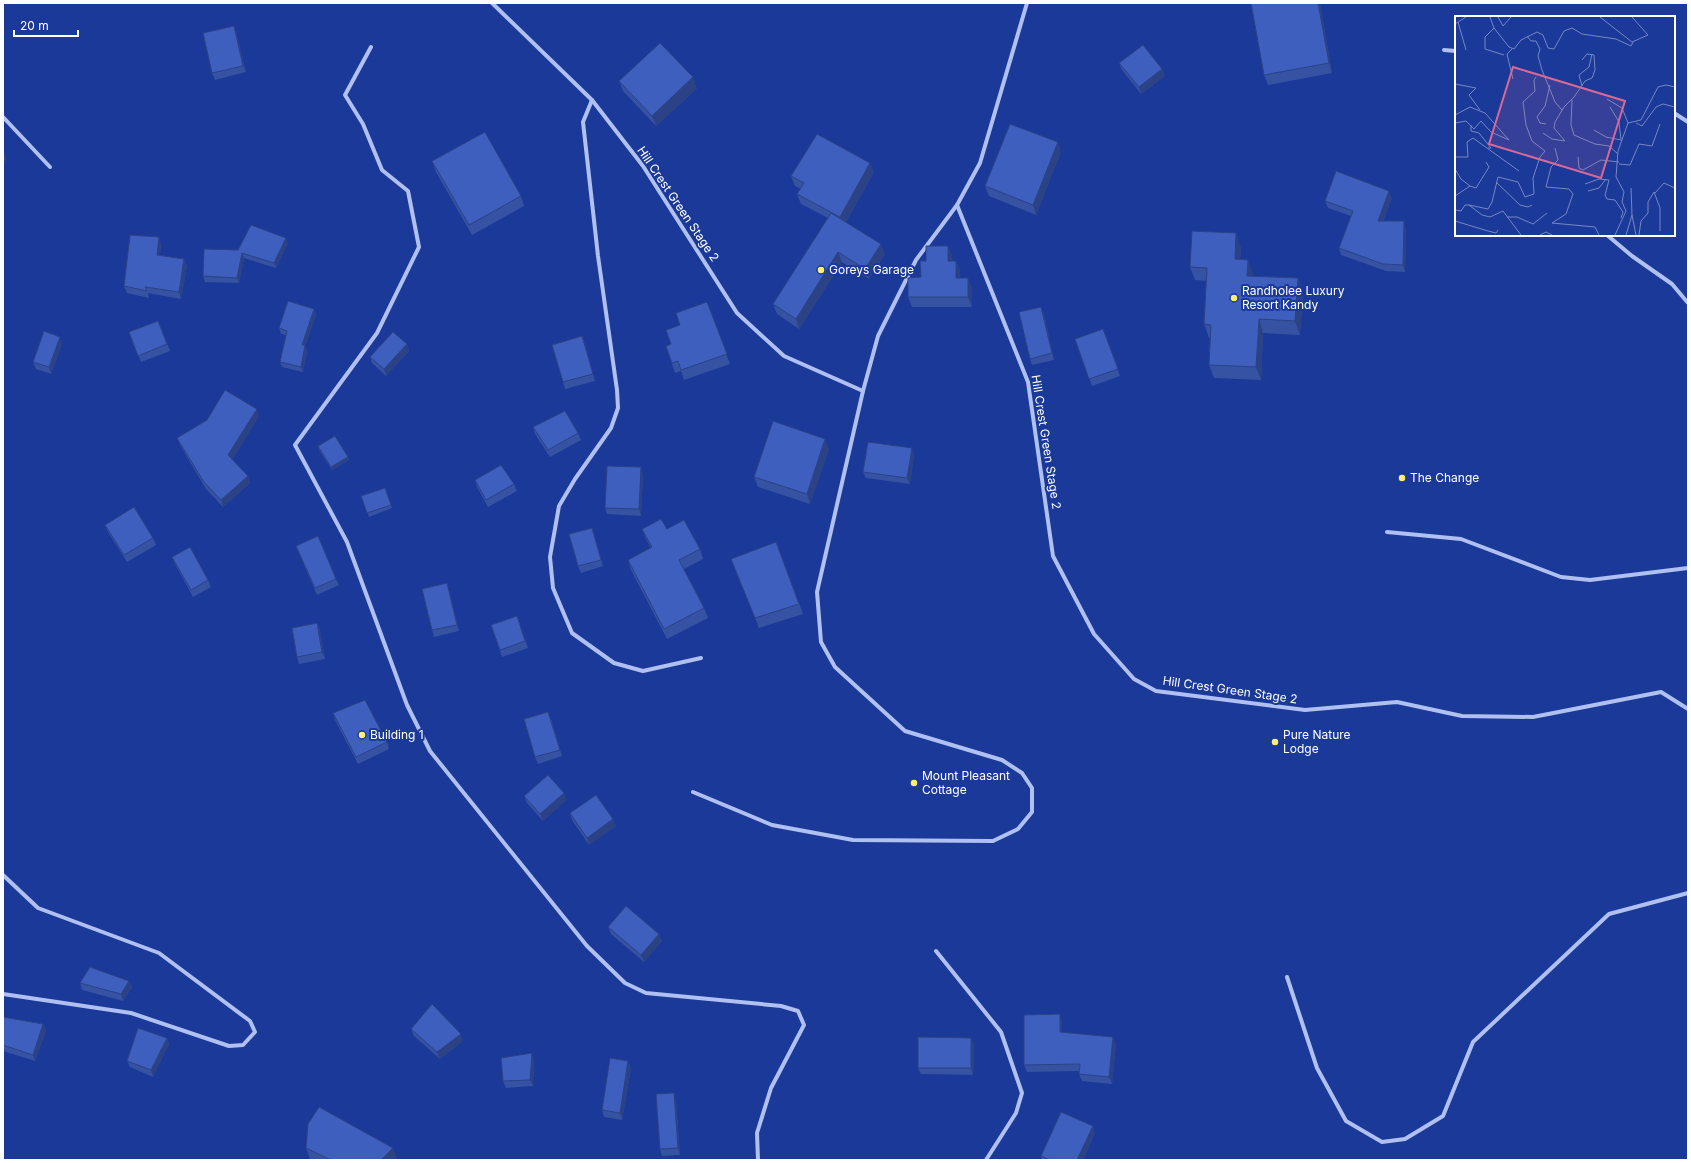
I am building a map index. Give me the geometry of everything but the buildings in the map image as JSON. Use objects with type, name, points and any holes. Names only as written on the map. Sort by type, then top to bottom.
[{"type":"street","name":"Hill Crest Green Stage 2","points":[[492,3],[592,100],[643,166],[737,313],[784,356],[863,391]]},
{"type":"street","points":[[693,792],[772,826],[853,840],[992,841],[1018,829],[1032,812],[1032,788],[1022,773],[1002,760],[905,731],[835,667],[821,642],[817,592],[863,391],[878,336],[916,260],[957,205],[980,163],[1027,3]]},
{"type":"street","points":[[371,47],[345,95],[363,124],[382,170],[408,191],[419,247],[378,334],[295,445],[347,542],[407,705],[430,751],[587,946],[625,983],[646,993],[781,1006],[798,1011],[804,1025],[771,1088],[757,1133],[758,1160]]},
{"type":"street","points":[[1444,50],[1455,51]]},
{"type":"street","points":[[592,100],[582,122],[598,256],[617,390],[618,408],[611,428],[575,479],[559,506],[550,557],[552,588],[572,633],[614,663],[643,671],[701,658]]},
{"type":"street","points":[[1675,114],[1688,122]]},
{"type":"street","points":[[3,117],[50,167]]},
{"type":"street","name":"Hill Crest Green Stage 2","points":[[957,205],[1028,382],[1053,556],[1094,634],[1134,679],[1156,691],[1305,710],[1397,702],[1462,716],[1533,717],[1661,692],[1688,709]]},
{"type":"street","points":[[1608,236],[1632,256],[1672,284],[1688,303]]},
{"type":"street","points":[[1387,532],[1461,539],[1561,577],[1583,580],[1688,568]]},
{"type":"street","points":[[3,875],[38,908],[159,953],[250,1022],[255,1032],[243,1045],[229,1046],[131,1014],[3,994]]},
{"type":"street","points":[[1287,977],[1317,1068],[1346,1121],[1382,1142],[1405,1139],[1443,1116],[1472,1042],[1609,914],[1688,893]]},
{"type":"street","points":[[936,951],[1001,1032],[1022,1093],[1016,1113],[986,1160]]},
{"type":"place","name":"Goreys Garage","points":[[821,270]]},
{"type":"place","name":"Randholee Luxury Resort Kandy","points":[[1234,298]]},
{"type":"place","name":"The Change","points":[[1402,478]]},
{"type":"place","name":"Building 1","points":[[362,735]]},
{"type":"place","name":"Pure Nature Lodge","points":[[1275,742]]},
{"type":"place","name":"Mount Pleasant Cottage","points":[[914,783]]}]
